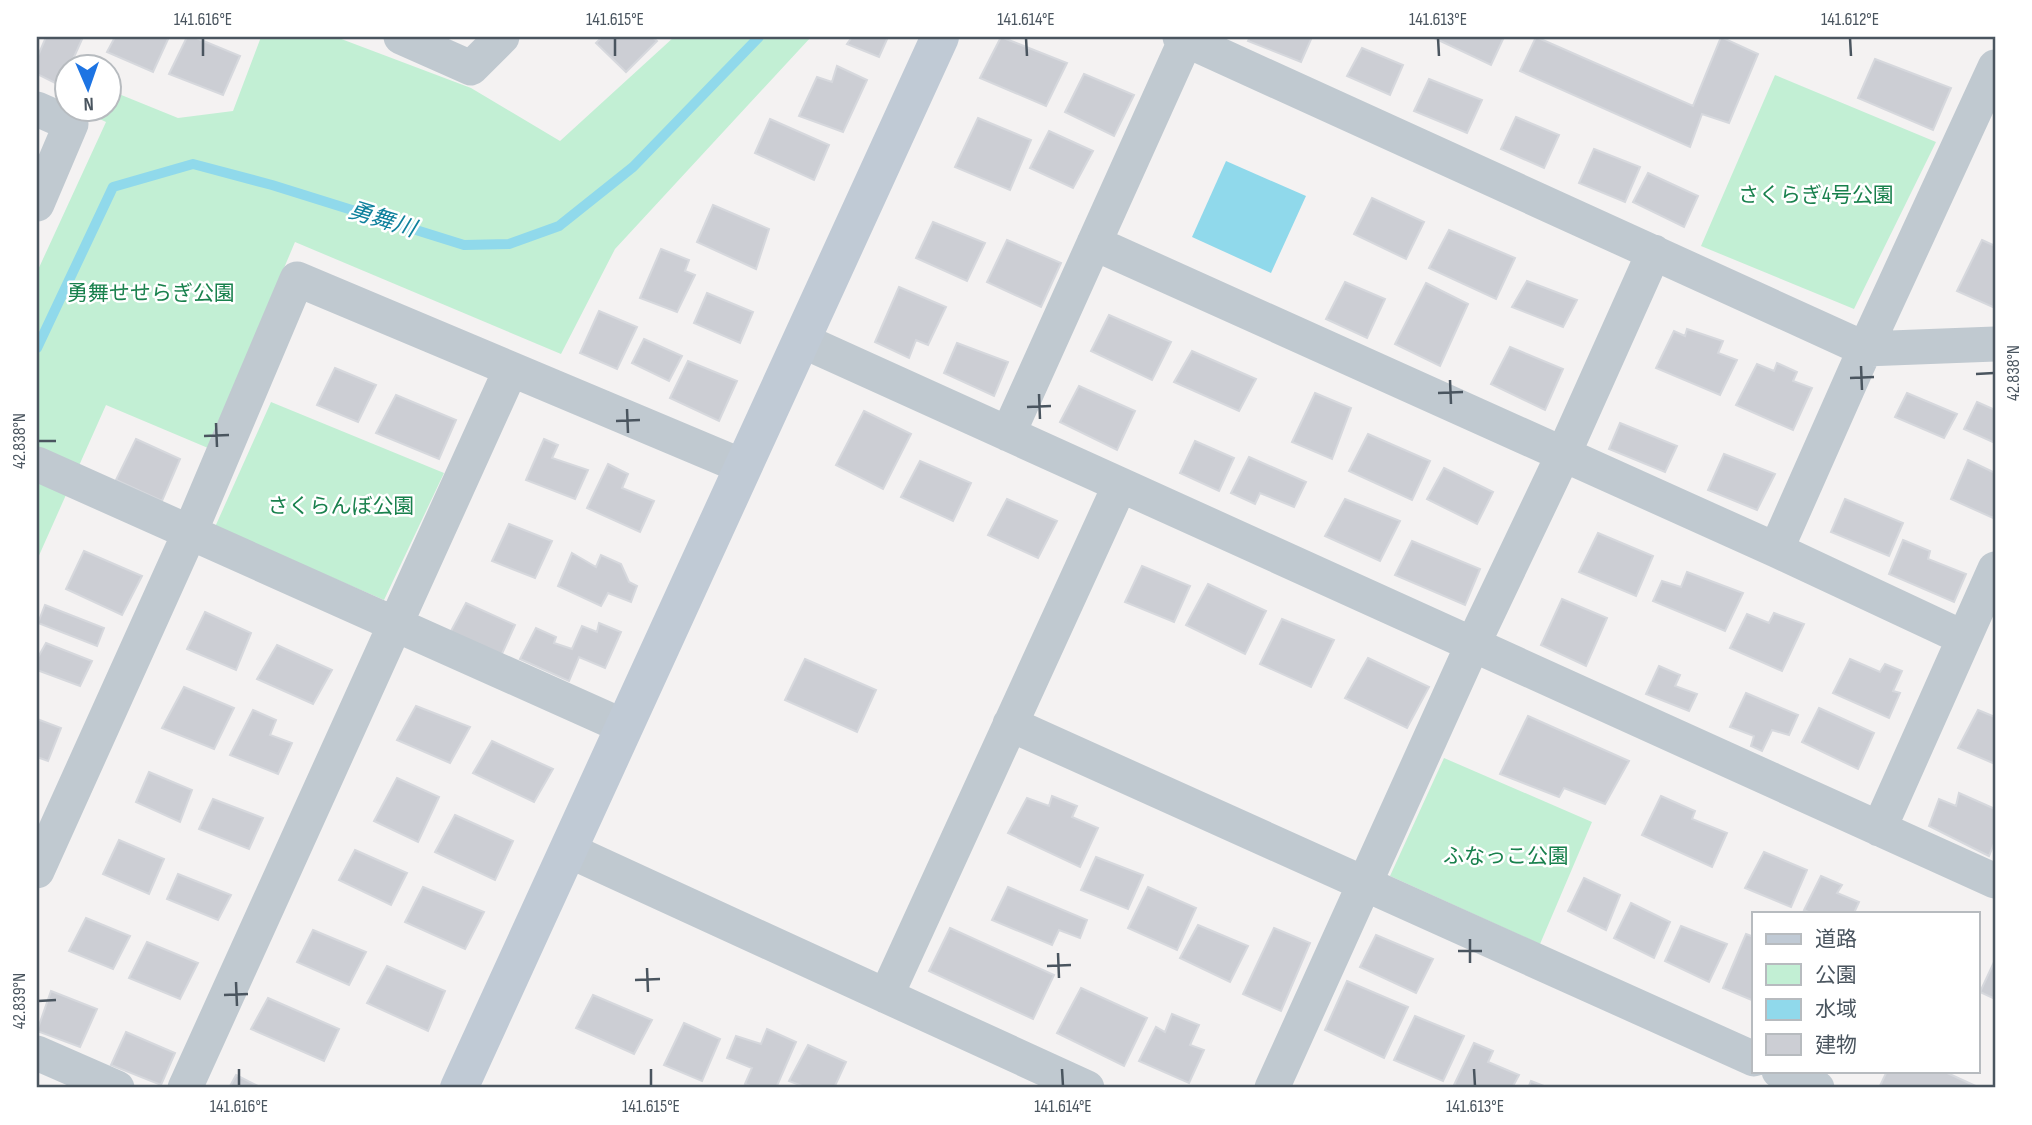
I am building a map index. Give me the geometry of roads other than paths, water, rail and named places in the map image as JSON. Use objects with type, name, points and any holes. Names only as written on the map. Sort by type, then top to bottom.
[{"type":"street","points":[[401,37],[471,68],[502,37]]},
{"type":"street","points":[[459,1088],[940,37]]},
{"type":"street","points":[[1008,434],[1184,38],[1865,349],[1995,344]]},
{"type":"street","points":[[1776,550],[1995,67]]},
{"type":"street","points":[[37,109],[71,124],[37,204]]},
{"type":"street","points":[[1094,243],[1776,550],[1964,638]]},
{"type":"street","points":[[1272,1088],[1472,644],[1563,455],[1654,252]]},
{"type":"street","points":[[37,871],[190,532],[297,279],[744,467]]},
{"type":"street","points":[[801,340],[1995,881]]},
{"type":"street","points":[[185,1088],[511,369]]},
{"type":"street","points":[[51,470],[625,727]]},
{"type":"street","points":[[886,996],[1120,485]]},
{"type":"street","points":[[1879,829],[1995,569]]},
{"type":"street","points":[[1010,724],[1752,1058]]},
{"type":"street","points":[[568,850],[1087,1088]]},
{"type":"street","points":[[37,1053],[117,1088]]},
{"type":"street","points":[[1781,1072],[1817,1088]]},
{"type":"water","points":[[1226,161],[1306,196],[1271,273],[1192,237]]},
{"type":"waterway","name":"勇舞川","points":[[37,348],[113,187],[193,164],[272,185],[464,245],[509,244],[559,226],[633,167],[759,37]]},
{"type":"park label","name":"さくらぎ4号公園","points":[[1816,195]]},
{"type":"park label","name":"勇舞せせらぎ公園","points":[[151,293]]},
{"type":"park label","name":"さくらんぼ公園","points":[[341,506]]},
{"type":"park label","name":"ふなっこ公園","points":[[1506,856]]}]
